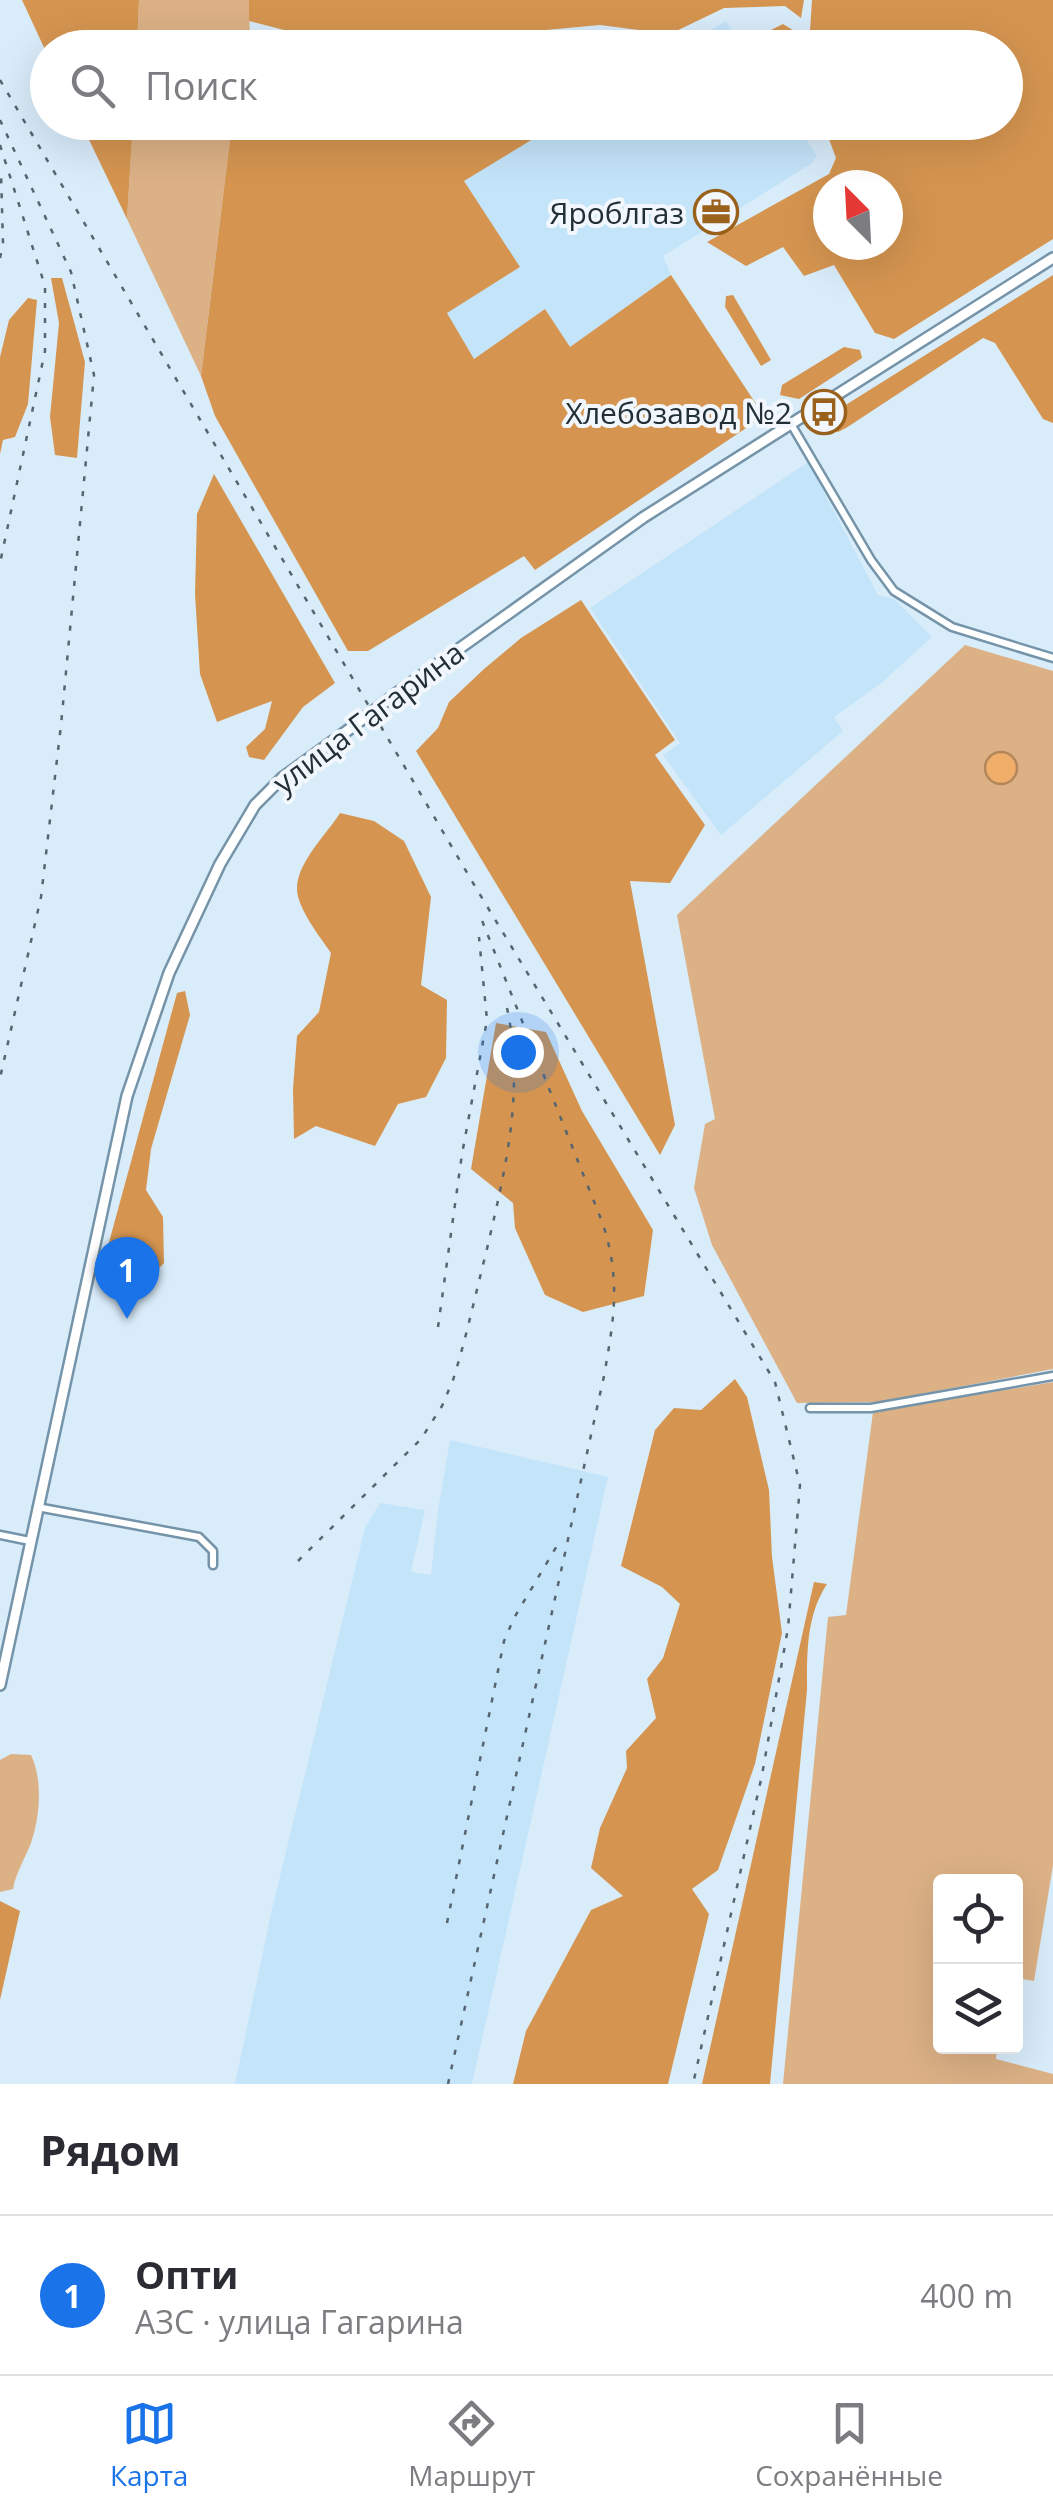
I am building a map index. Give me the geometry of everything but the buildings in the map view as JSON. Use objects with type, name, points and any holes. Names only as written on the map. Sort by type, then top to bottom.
[{"type":"main road","name":"улица Гагарина","points":[[0,1685],[127,1096],[169,973],[226,853],[255,805],[282,778],[574,564],[1053,258]]},
{"type":"street","points":[[790,424],[870,560],[894,591],[952,627],[1053,658]]},
{"type":"street","points":[[810,1408],[871,1408],[1053,1376]]},
{"type":"street","points":[[37,1507],[198,1537],[213,1551],[213,1565]]},
{"type":"street","points":[[0,1534],[30,1541]]},
{"type":"shaded area","points":[[22,0],[139,0],[138,30],[36,30]]},
{"type":"shaded area","points":[[139,0],[249,0],[250,30],[138,30]]},
{"type":"shaded area","points":[[249,0],[804,0],[801,18],[785,6],[724,8],[678,30],[600,25],[546,30],[284,30],[249,21]]},
{"type":"shaded area","points":[[812,0],[1053,0],[1053,239],[894,339],[875,333],[834,265],[804,276],[783,247],[746,266],[707,242],[813,183],[813,260],[903,260],[903,170],[831,170],[836,158],[829,140],[1023,140],[1023,30],[810,30]]},
{"type":"shaded area","points":[[726,21],[732,30],[711,30]]},
{"type":"shaded area","points":[[783,24],[793,30],[771,30]]},
{"type":"shaded area","points":[[89,140],[132,140],[127,219]]},
{"type":"shaded area","points":[[132,140],[230,140],[201,376],[127,219]]},
{"type":"shaded area","points":[[230,140],[531,140],[464,181],[520,267],[447,313],[474,359],[545,309],[570,347],[671,275],[764,416],[535,570],[524,556],[368,651],[348,651],[215,416],[201,376]]},
{"type":"shaded area","name":"Яроблгаз","points":[[531,140],[806,140],[817,156],[811,164],[663,256],[671,275],[570,348],[545,309],[474,359],[446,313],[519,267],[463,181]]},
{"type":"shaded area","points":[[1053,275],[1053,423],[1043,419],[995,343],[983,338],[846,428],[832,430],[830,423],[836,411]]},
{"type":"shaded area","points":[[51,278],[62,278],[85,362],[77,458],[55,455],[50,417],[59,323]]},
{"type":"shaded area","points":[[733,295],[771,360],[761,366],[725,307],[726,296]]},
{"type":"shaded area","points":[[28,298],[37,300],[28,404],[15,437],[3,440],[0,454],[0,357],[9,320]]},
{"type":"shaded area","points":[[844,347],[860,350],[862,358],[799,399],[780,395],[782,385]]},
{"type":"shaded area","name":"Хлебозавод №2","points":[[808,462],[878,595],[894,599],[932,637],[880,684],[834,717],[843,731],[721,835],[663,755],[680,743],[590,608]]},
{"type":"shaded area","points":[[214,474],[335,683],[303,707],[264,760],[249,757],[246,747],[265,729],[272,701],[217,722],[200,674],[195,594],[197,514]]},
{"type":"shaded area","points":[[581,600],[675,740],[655,755],[705,825],[670,883],[630,881],[675,1125],[660,1155],[416,751],[438,728],[449,702],[484,669],[521,638]]},
{"type":"shaded area","points":[[965,645],[1053,671],[1053,1369],[879,1402],[797,1403],[712,1245],[694,1188],[705,1124],[715,1119],[677,915]]},
{"type":"shaded area","points":[[1001,752],[1012,757],[1017,768],[1012,779],[1001,784],[990,779],[985,768],[990,757]]},
{"type":"shaded area","points":[[340,813],[374,821],[404,841],[431,897],[421,985],[447,1000],[446,1058],[426,1097],[398,1104],[375,1146],[316,1126],[294,1139],[297,1036],[319,1012],[331,953],[301,906],[298,880],[307,859]]},
{"type":"shaded area","points":[[185,991],[190,1015],[151,1149],[146,1190],[163,1217],[164,1263],[153,1274],[102,1268],[177,993]]},
{"type":"shaded area","points":[[496,1023],[546,1032],[582,1111],[653,1230],[644,1296],[583,1312],[545,1295],[515,1228],[513,1203],[471,1169]]},
{"type":"shaded area","points":[[735,1379],[747,1397],[769,1490],[772,1557],[782,1633],[755,1764],[718,1870],[692,1889],[709,1914],[668,2084],[513,2084],[526,2031],[591,1910],[623,1896],[591,1868],[600,1828],[627,1768],[626,1751],[656,1718],[647,1679],[663,1658],[680,1604],[662,1587],[621,1566],[655,1430],[674,1408],[701,1410]]},
{"type":"shaded area","points":[[1053,1382],[1053,1865],[1034,1981],[1023,1979],[1023,1874],[933,1874],[933,2054],[996,2054],[996,2059],[1053,2074],[1053,2084],[783,2084],[828,1617],[846,1615],[873,1412]]},
{"type":"shaded area","points":[[450,1440],[608,1477],[472,2084],[235,2084],[272,1909],[365,1528],[380,1503],[425,1510],[411,1572],[431,1575]]},
{"type":"shaded area","points":[[814,1582],[827,1584],[809,1635],[770,2084],[702,2084]]},
{"type":"shaded area","points":[[11,1754],[31,1755],[39,1787],[38,1810],[31,1843],[13,1889],[0,1892],[0,1760]]},
{"type":"shaded area","points":[[0,1901],[20,1911],[0,2000]]},
{"type":"railway","points":[[0,80],[30,131]]},
{"type":"railway","points":[[0,120],[71,272],[94,375],[41,897],[0,1078]]},
{"type":"railway","points":[[35,140],[479,893],[775,1382],[800,1485],[788,1628],[762,1775],[693,2084]]},
{"type":"railway","points":[[0,145],[45,286],[45,351],[0,563]]},
{"type":"railway","points":[[0,258],[1,173]]},
{"type":"railway","points":[[448,2084],[604,1376],[614,1300],[612,1264],[603,1224],[479,913]]},
{"type":"railway","points":[[438,1327],[462,1154],[487,1020],[479,937]]},
{"type":"railway","points":[[298,1561],[421,1439],[453,1380],[506,1162],[514,1070],[507,1008]]},
{"type":"railway","points":[[447,1923],[504,1641],[561,1539]]},
{"type":"place","name":"Яроблгаз","points":[[716,212]]},
{"type":"place","name":"Хлебозавод №2","points":[[824,412]]},
{"type":"place","name":"Опти","points":[[127,1319]]}]
